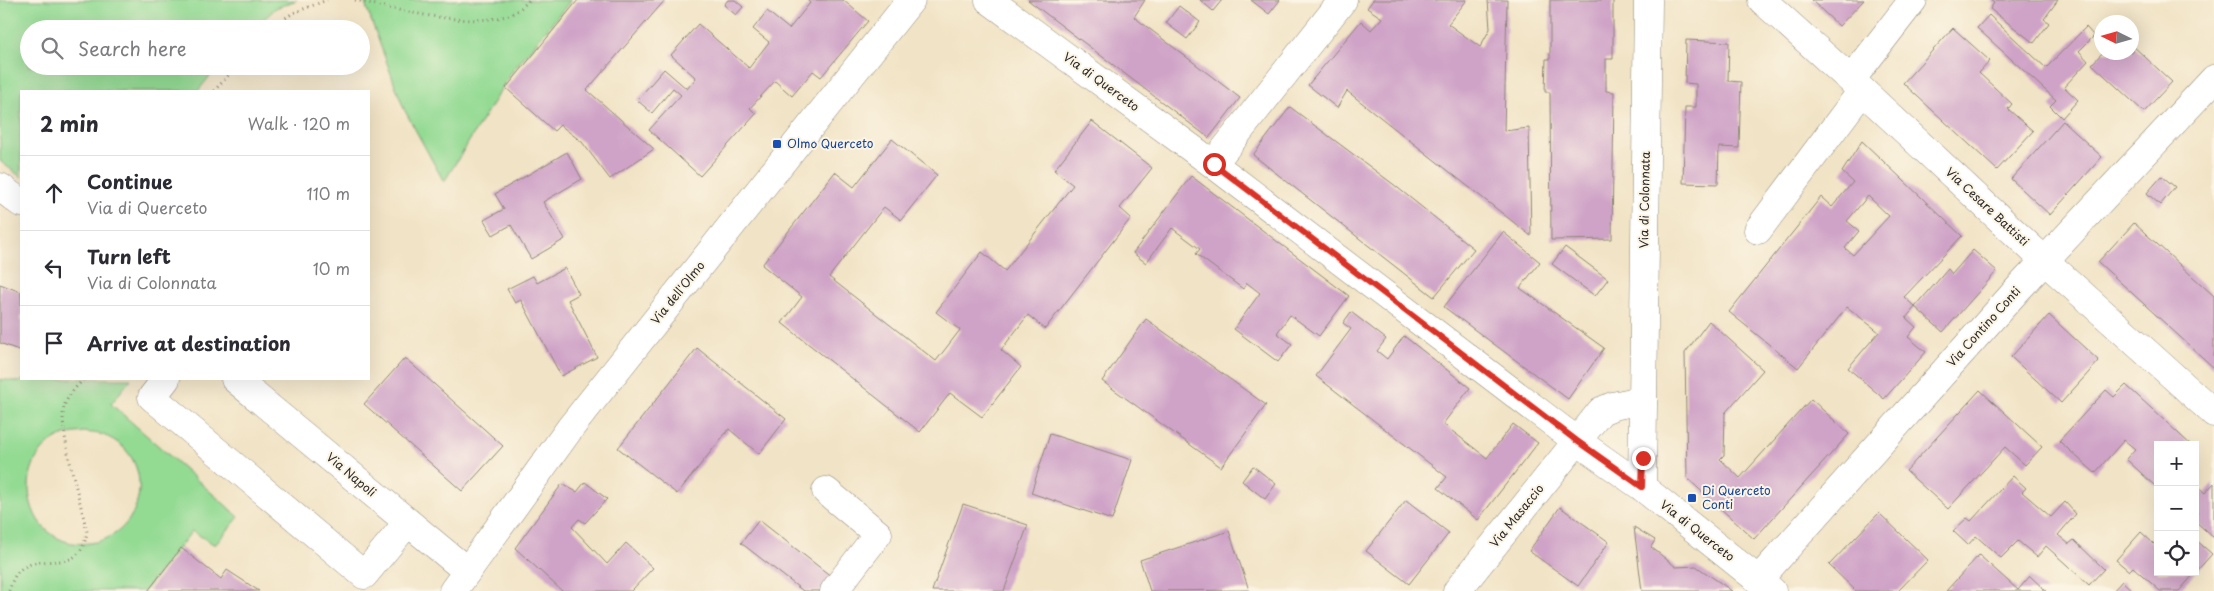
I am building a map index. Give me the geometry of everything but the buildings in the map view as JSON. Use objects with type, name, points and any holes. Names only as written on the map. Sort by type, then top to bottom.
[{"type":"street","name":"Via dell'Olmo","points":[[460,581],[571,427],[911,0]]},
{"type":"street","name":"Via di Querceto","points":[[989,0],[1214,164],[1577,441],[1642,487],[1765,585]]},
{"type":"street","points":[[1214,164],[1343,0]]},
{"type":"street","name":"Via di Colonnata","points":[[1642,487],[1648,0]]},
{"type":"street","name":"Via Cesare Battisti","points":[[1762,0],[1857,85],[2045,261],[2214,413]]},
{"type":"street","points":[[1758,230],[1914,0]]},
{"type":"street","name":"Via Contino Conti","points":[[1765,585],[2012,296],[2214,79]]},
{"type":"street","points":[[0,187],[20,202]]},
{"type":"street","points":[[165,380],[152,397],[364,574],[408,522]]},
{"type":"street","name":"Via Napoli","points":[[236,380],[408,522],[460,581]]},
{"type":"street","points":[[1577,441],[1601,411],[1613,406],[1642,400]]},
{"type":"street","name":"Via Masaccio","points":[[1457,591],[1577,441]]},
{"type":"street","points":[[826,492],[878,534],[834,591]]},
{"type":"path","points":[[282,20],[293,13],[327,0]]},
{"type":"path","points":[[355,0],[390,9],[462,19],[488,19],[510,15],[529,0]]},
{"type":"path","points":[[215,90],[228,75]]},
{"type":"path","points":[[8,591],[15,575],[22,569],[40,561],[65,562],[72,560],[85,544],[88,532],[65,435],[63,414],[66,402],[83,380]]},
{"type":"green space","points":[[0,0],[297,0],[276,8],[263,20],[20,20],[20,75],[211,75],[199,90],[20,90],[20,176],[0,161]]},
{"type":"green space","points":[[365,0],[571,0],[511,73],[444,182],[404,109]]},
{"type":"green space","points":[[0,379],[20,382],[22,380],[130,380],[111,404],[239,517],[215,545],[192,531],[144,591],[0,591]],"holes":[[[74,433],[96,433],[122,446],[134,462],[139,481],[137,501],[130,519],[116,533],[97,542],[72,543],[53,535],[38,520],[30,496],[29,483],[31,471],[43,449],[53,441]]]},
{"type":"place","name":"Olmo Querceto","points":[[777,144]]},
{"type":"place","name":"Di Querceto Conti","points":[[1692,498]]},
{"type":"route","points":[[1214,164],[1577,441],[1642,487],[1643,458]]}]
